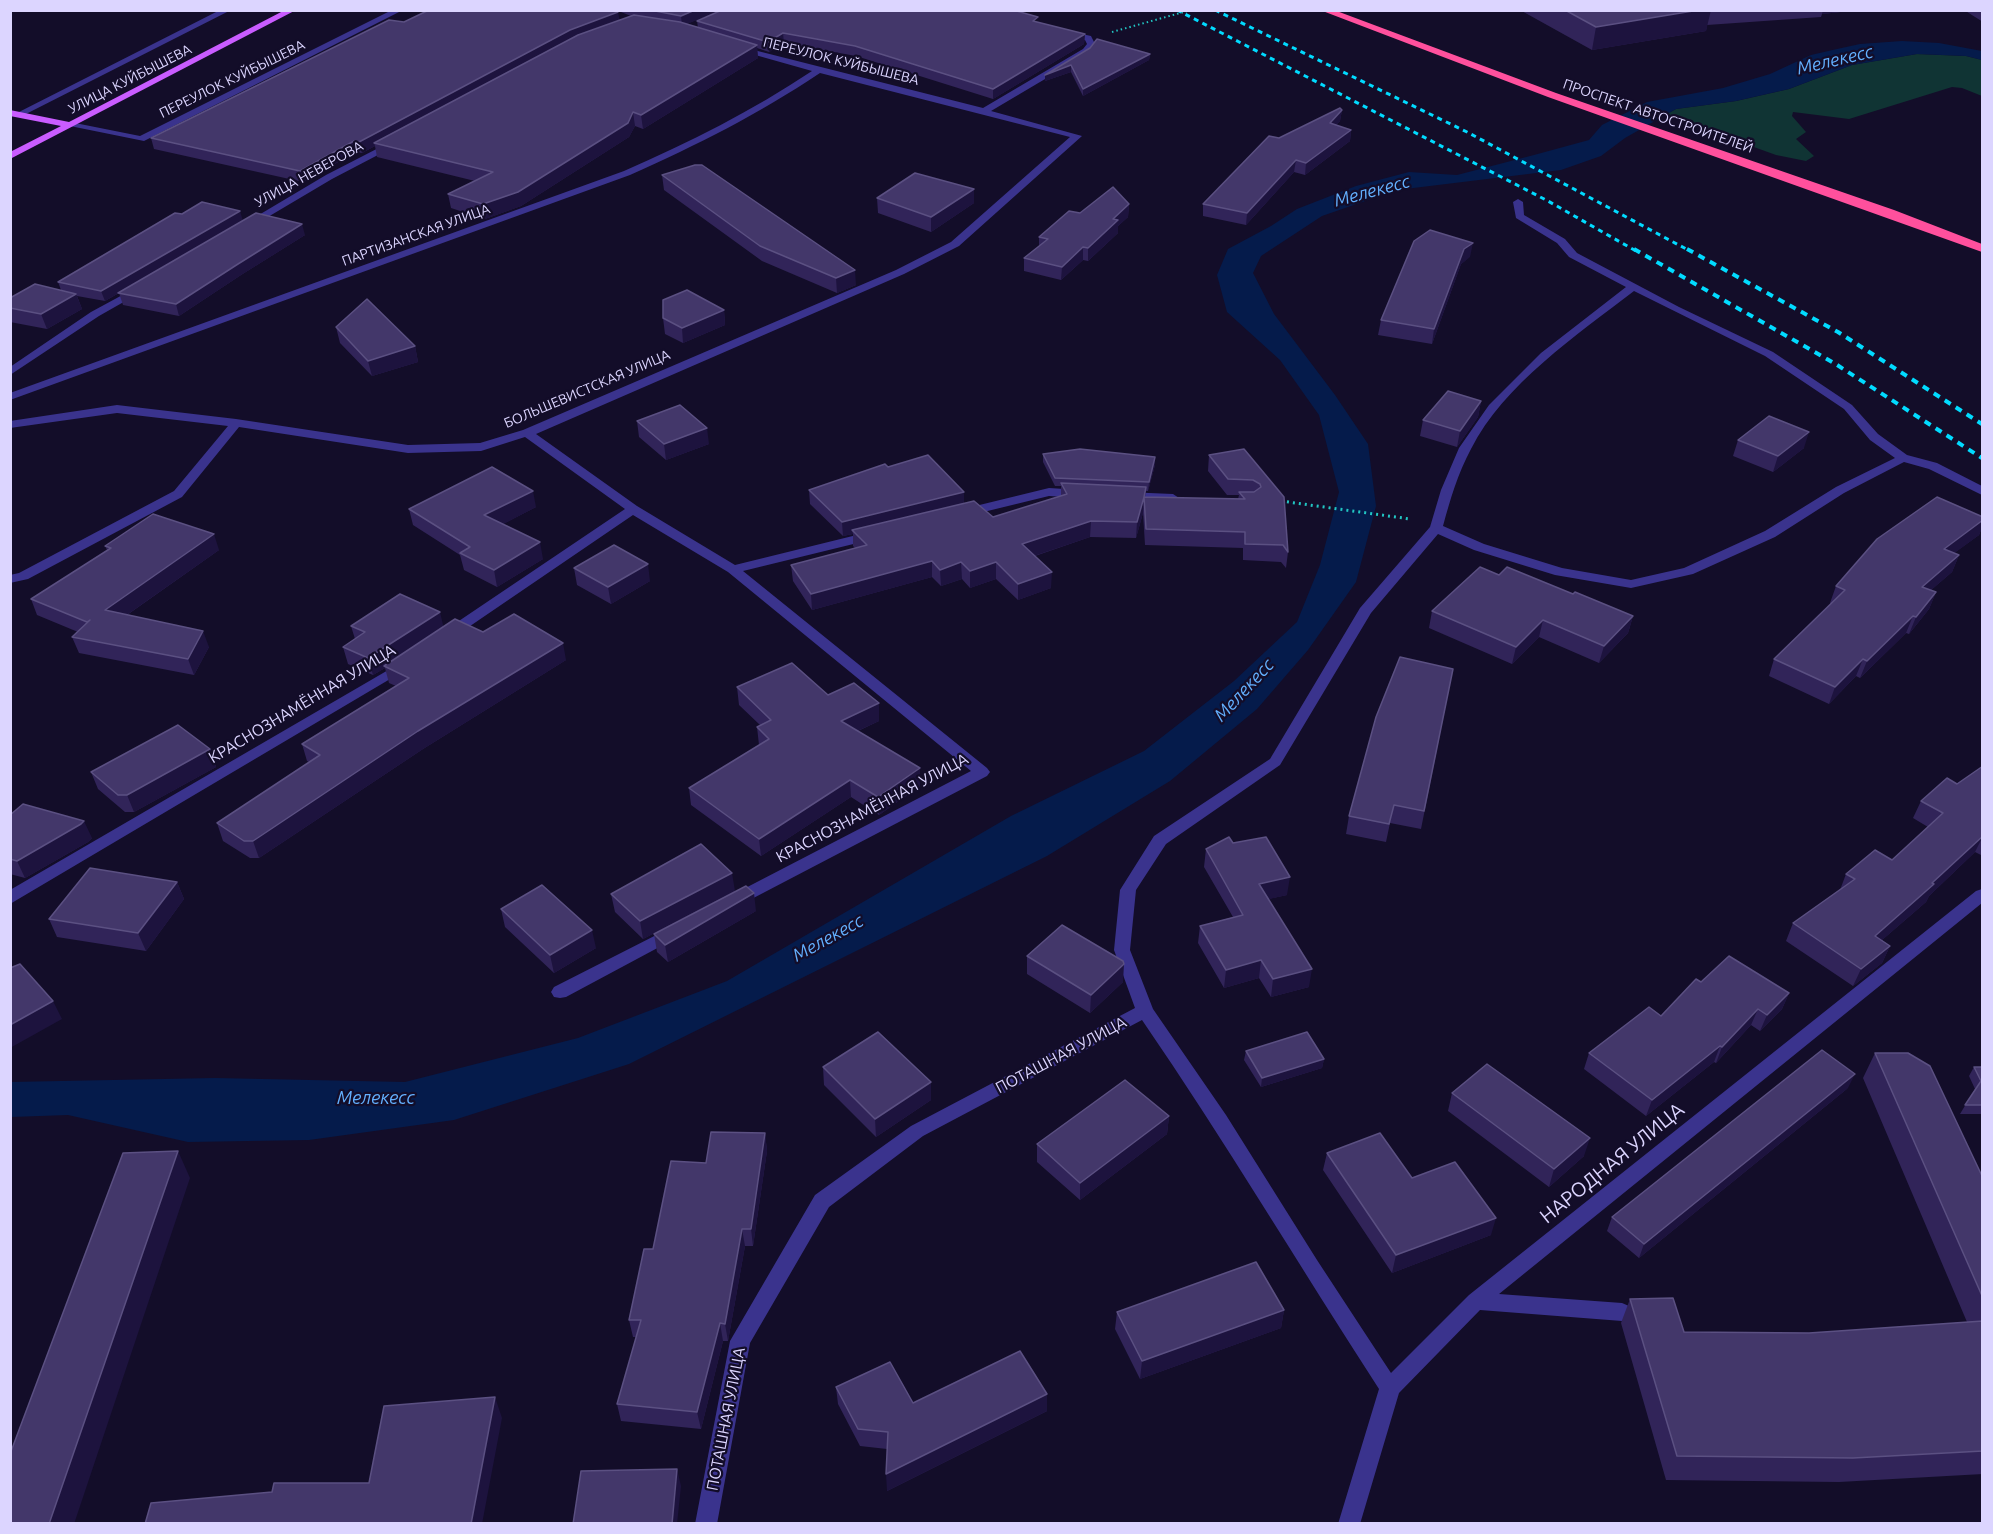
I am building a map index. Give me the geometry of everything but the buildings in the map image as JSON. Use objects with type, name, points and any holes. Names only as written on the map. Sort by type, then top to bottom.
[{"type":"highway","name":"ПРОСПЕКТ АВТОСТРОИТЕЛЕЙ","points":[[1324,10],[1552,95],[1890,213],[1983,249]]},
{"type":"main road","name":"УЛИЦА КУЙБЫШЕВА","points":[[10,156],[292,10]]},
{"type":"main road","points":[[15,114],[70,125]]},
{"type":"street","points":[[15,114],[227,10]]},
{"type":"street","name":"ПЕРЕУЛОК КУЙБЫШЕВА","points":[[70,125],[141,139],[399,10]]},
{"type":"street","points":[[986,110],[1086,51],[1091,44],[1088,38],[1054,28]]},
{"type":"street","name":"ПЕРЕУЛОК КУЙБЫШЕВА","points":[[728,44],[817,71],[986,110],[1077,136]]},
{"type":"street","name":"ПАРТИЗАНСКАЯ УЛИЦА","points":[[10,397],[627,173],[699,141],[757,110],[817,71]]},
{"type":"street","name":"БОЛЬШЕВИСТСКАЯ УЛИЦА","points":[[10,425],[117,409],[236,423],[408,450],[481,447],[527,433],[900,272],[955,244],[1077,136]]},
{"type":"street","name":"УЛИЦА НЕВЕРОВА","points":[[237,231],[329,177],[402,139]]},
{"type":"street","points":[[1518,202],[1519,216],[1561,241],[1573,255],[1769,354],[1848,407],[1874,437],[1903,458],[1933,465],[1983,491]]},
{"type":"street","points":[[10,372],[95,314],[146,284]]},
{"type":"street","name":"ПОТАШНАЯ УЛИЦА","points":[[706,1524],[740,1341],[822,1201],[917,1131],[1145,1011],[1122,950],[1128,890],[1160,840],[1275,762],[1365,611],[1436,528],[1447,490],[1465,448],[1493,407],[1545,356],[1633,287]]},
{"type":"street","points":[[10,579],[23,576],[178,494],[236,423]]},
{"type":"street","name":"КРАСНОЗНАМЁННАЯ УЛИЦА","points":[[527,433],[633,509],[733,569],[982,772],[718,909]]},
{"type":"street","points":[[1436,528],[1479,547],[1560,572],[1631,584],[1688,571],[1770,534],[1840,490],[1903,458]]},
{"type":"street","points":[[947,517],[1049,492],[1192,499]]},
{"type":"street","points":[[435,644],[633,509]]},
{"type":"street","points":[[733,569],[891,531]]},
{"type":"street","name":"КРАСНОЗНАМЁННАЯ УЛИЦА","points":[[10,898],[415,657]]},
{"type":"street","name":"НАРОДНАЯ УЛИЦА","points":[[1349,1524],[1390,1388],[1476,1301],[1983,895]]},
{"type":"street","points":[[560,992],[687,926]]},
{"type":"street","points":[[1145,1011],[1220,1120],[1310,1266],[1390,1388]]},
{"type":"street","points":[[1476,1301],[1622,1312]]},
{"type":"path","points":[[1088,38],[1191,10]]},
{"type":"path","points":[[1275,501],[1413,520]]},
{"type":"green space","points":[[1917,54],[1966,56],[1982,60],[1982,96],[1962,88],[1952,87],[1849,119],[1793,112],[1792,116],[1806,132],[1796,139],[1814,156],[1806,161],[1776,155],[1665,115],[1676,109],[1736,101],[1789,89],[1852,65]]},
{"type":"water","name":"Мелекесс","points":[[1902,41],[1939,43],[1982,51],[1982,60],[1966,56],[1917,54],[1852,65],[1789,89],[1736,101],[1676,109],[1625,138],[1601,156],[1561,170],[1397,190],[1322,216],[1261,256],[1253,273],[1274,314],[1335,395],[1368,444],[1376,506],[1356,582],[1308,650],[1257,709],[1170,781],[1047,856],[629,1064],[454,1120],[309,1140],[188,1142],[68,1115],[11,1117],[10,1082],[215,1078],[405,1082],[578,1038],[727,981],[1011,816],[1144,751],[1234,681],[1297,622],[1320,565],[1339,492],[1319,415],[1280,360],[1227,312],[1217,275],[1228,249],[1297,209],[1356,186],[1409,172],[1457,175],[1534,155],[1589,140],[1602,125],[1647,102],[1723,88],[1770,74],[1811,55],[1860,44]]},
{"type":"railway","points":[[1177,10],[1548,201],[1636,251]]},
{"type":"railway","points":[[1215,10],[1467,132],[1690,251]]},
{"type":"railway","points":[[1634,249],[1834,363],[1982,458]]},
{"type":"railway","points":[[1687,249],[1838,332],[1982,424]]}]
